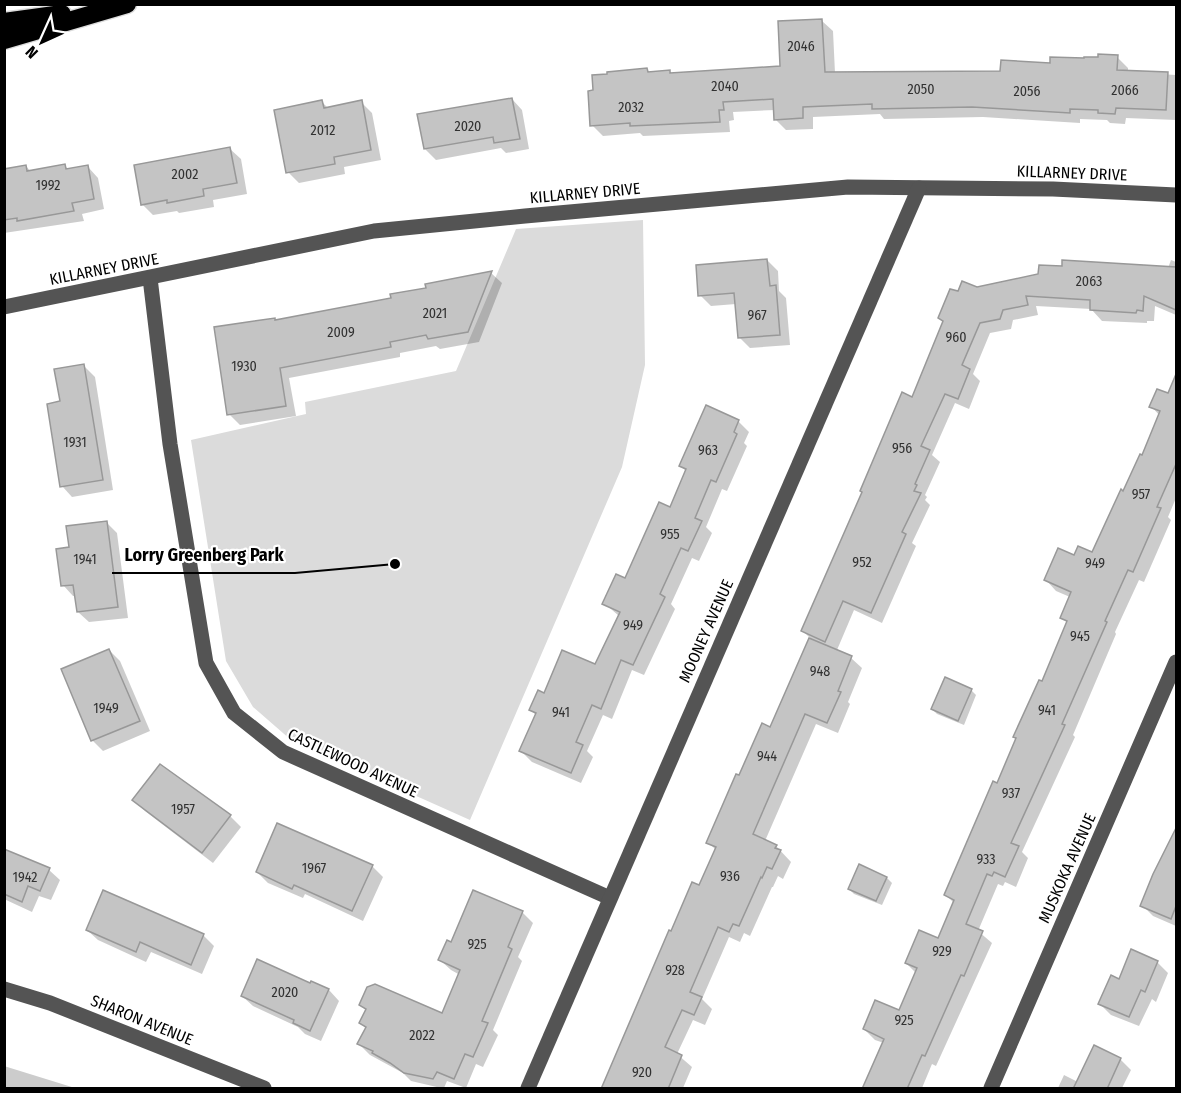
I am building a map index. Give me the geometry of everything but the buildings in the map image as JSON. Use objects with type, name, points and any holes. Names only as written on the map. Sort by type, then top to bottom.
[{"type":"highway","points":[[4,22],[121,4]]},
{"type":"highway","points":[[4,40],[127,4]]},
{"type":"street","name":"KILLARNEY DRIVE","points":[[4,307],[374,231],[848,187],[1053,189],[1176,195]]},
{"type":"street","name":"MOONEY AVENUE","points":[[528,1089],[919,188]]},
{"type":"street","name":"CASTLEWOOD AVENUE","points":[[150,278],[170,444],[206,663],[234,713],[283,752],[610,898]]},
{"type":"street","name":"MUSKOKA AVENUE","points":[[991,1089],[1176,662]]},
{"type":"street","name":"SHARON AVENUE","points":[[4,989],[50,1003],[264,1089]]},
{"type":"shaded area","points":[[643,220],[645,365],[622,467],[470,820],[291,740],[253,707],[226,661],[191,440],[306,414],[305,402],[456,371],[516,229]]},
{"type":"place","name":"Lorry Greenberg Park","points":[[395,564]]}]
